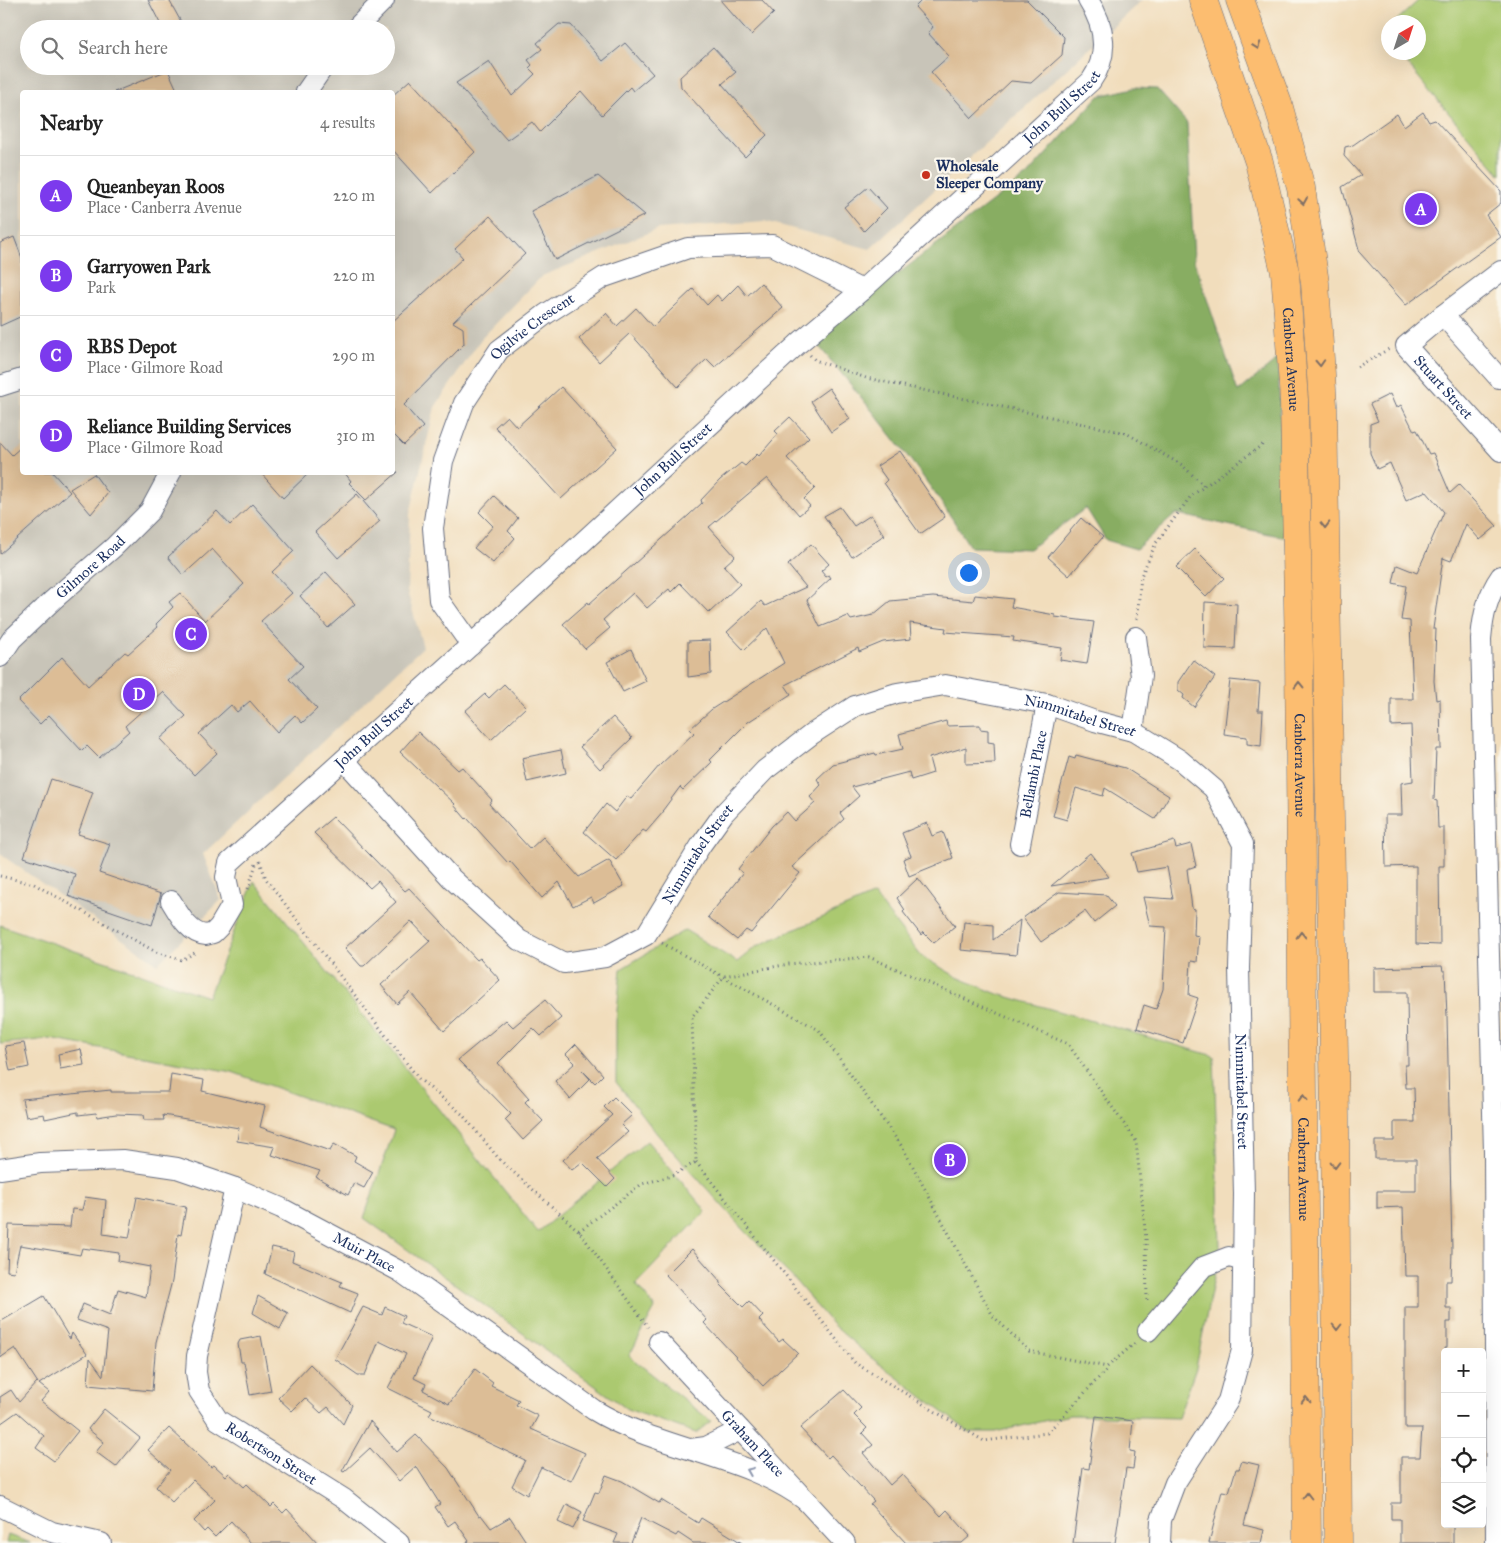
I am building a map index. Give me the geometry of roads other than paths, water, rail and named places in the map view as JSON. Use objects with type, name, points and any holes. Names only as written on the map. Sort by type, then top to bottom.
[{"type":"highway","name":"Canberra Avenue","points":[[1203,0],[1259,162],[1285,272],[1294,400],[1299,655],[1307,1543]]},
{"type":"highway","name":"Canberra Avenue","points":[[1240,0],[1278,104],[1300,188],[1315,283],[1323,425],[1335,1106],[1338,1543]]},
{"type":"street","points":[[364,20],[384,0]]},
{"type":"street","name":"John Bull Street","points":[[170,901],[191,928],[202,935],[213,933],[221,924],[232,905],[226,877],[229,863],[471,645],[799,343],[862,290],[1091,81],[1100,65],[1104,47],[1100,22],[1088,0]]},
{"type":"street","points":[[307,90],[318,75]]},
{"type":"street","name":"Ogilvie Crescent","points":[[471,645],[439,600],[433,528],[443,461],[464,403],[500,350],[546,314],[604,277],[688,248],[772,244],[862,290]]},
{"type":"street","points":[[1501,271],[1443,314],[1499,378],[1501,377]]},
{"type":"street","name":"Stuart Street","points":[[1443,314],[1406,346],[1501,450]]},
{"type":"street","points":[[0,386],[20,380]]},
{"type":"street","name":"Gilmore Road","points":[[0,657],[12,639],[114,547],[150,510],[169,475]]},
{"type":"street","points":[[1496,1543],[1497,1151],[1481,639],[1483,613],[1493,588],[1501,576]]},
{"type":"street","points":[[1133,731],[1141,676],[1136,637]]},
{"type":"street","name":"Nimmitabel Street","points":[[344,760],[451,878],[519,940],[564,963],[605,957],[646,935],[701,845],[724,813],[765,770],[812,734],[855,706],[897,693],[945,685],[1047,704],[1095,721],[1133,731],[1180,760],[1214,789],[1243,844],[1239,968],[1244,1194],[1242,1350],[1228,1401],[1175,1482],[1162,1520],[1160,1543]]},
{"type":"street","name":"Bellambi Place","points":[[1020,844],[1047,704]]},
{"type":"street","name":"Muir Place","points":[[0,1168],[40,1163],[123,1160],[177,1168],[235,1188],[282,1208],[401,1272],[608,1419],[645,1436],[691,1449],[763,1476],[808,1502]]},
{"type":"street","name":"Robertson Street","points":[[235,1188],[197,1356],[196,1372],[199,1391],[218,1420],[344,1499],[399,1543]]},
{"type":"street","points":[[1148,1331],[1203,1268],[1229,1257],[1243,1261]]},
{"type":"street","name":"Graham Place","points":[[659,1342],[845,1543]]},
{"type":"street","points":[[691,1449],[706,1447],[740,1430]]},
{"type":"street","points":[[0,1506],[52,1532],[101,1543]]},
{"type":"place","name":"Wholesale Sleeper Company","points":[[926,175]]},
{"type":"place","name":"Queanbeyan Roos","points":[[1421,209]]},
{"type":"place","name":"RBS Depot","points":[[191,634]]},
{"type":"place","name":"Reliance Building Services","points":[[139,694]]},
{"type":"place","name":"Garryowen Park","points":[[950,1160]]}]
